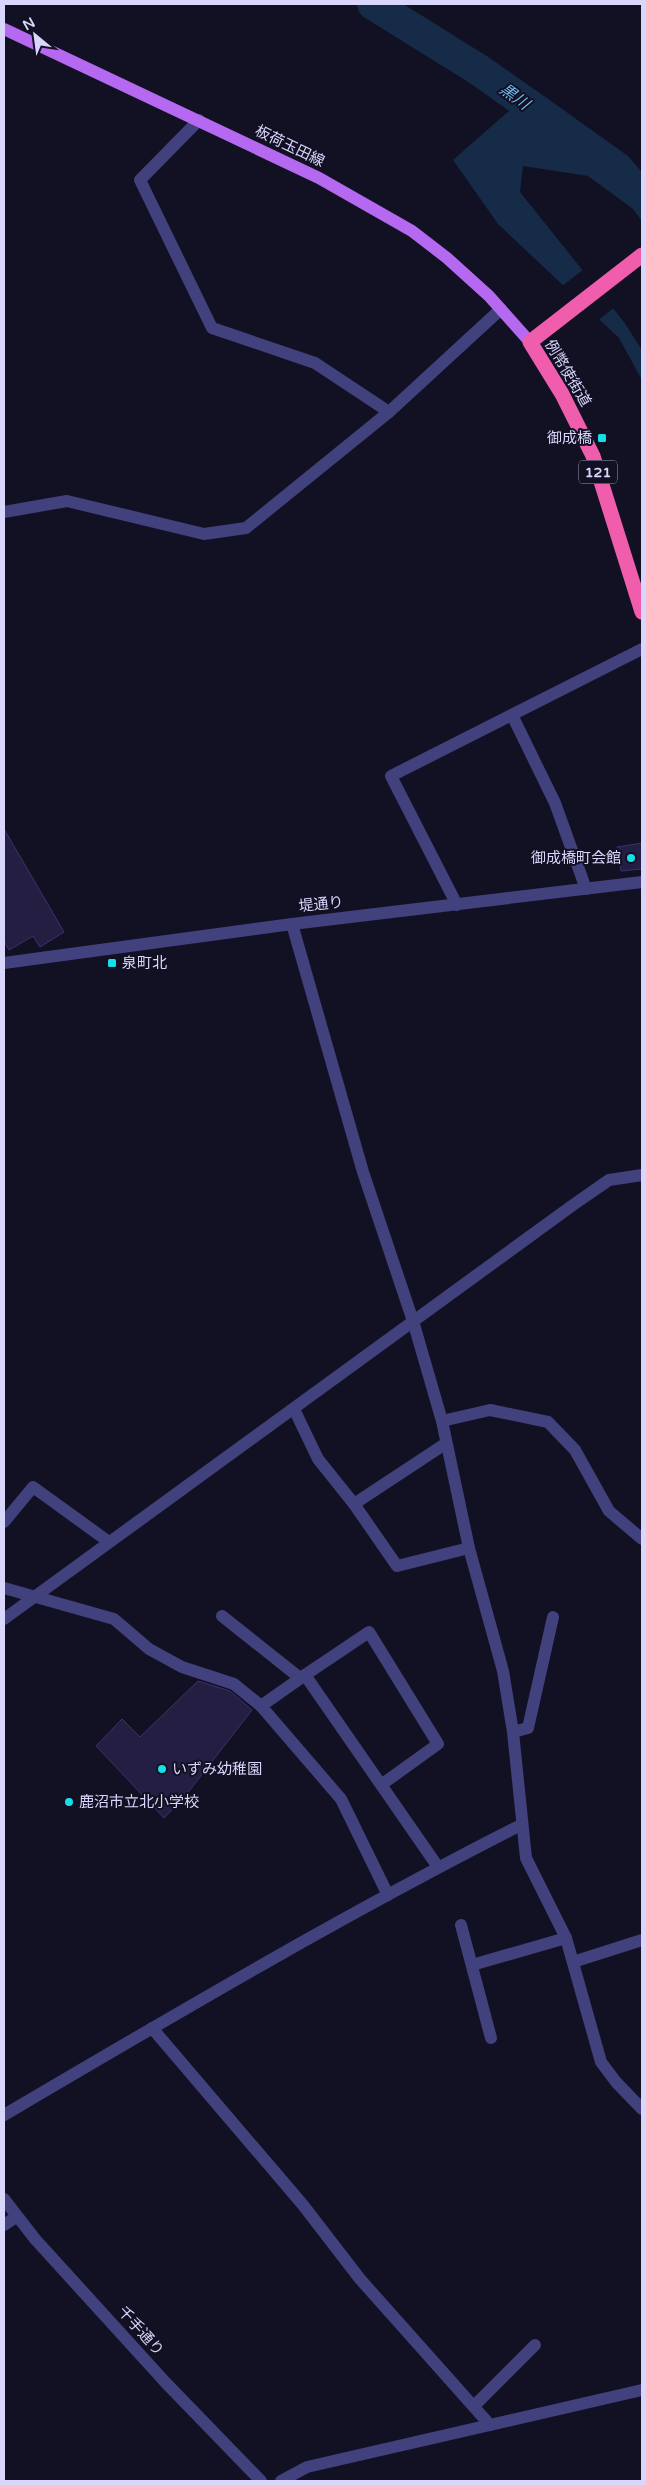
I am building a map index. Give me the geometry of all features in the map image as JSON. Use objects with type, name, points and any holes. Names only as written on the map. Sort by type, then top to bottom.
[{"type":"highway","name":"例幣使街道","points":[[642,255],[530,342],[562,394],[593,456],[642,612]]},
{"type":"main road","name":"板荷玉田線","points":[[4,29],[319,178],[412,231],[447,258],[501,309],[530,342]]},
{"type":"street","points":[[199,120],[140,180],[212,328],[315,363],[389,412]]},
{"type":"street","points":[[4,512],[66,501],[204,534],[246,528],[389,412],[501,309]]},
{"type":"street","points":[[457,905],[390,776],[642,649]]},
{"type":"street","points":[[512,715],[555,803],[586,889]]},
{"type":"street","name":"堤通り","points":[[4,963],[292,924],[642,882]]},
{"type":"street","points":[[292,924],[363,1172],[413,1321],[442,1420],[445,1444],[469,1548],[503,1671],[514,1732],[521,1825],[526,1858],[566,1938],[601,2062],[616,2082],[642,2109]]},
{"type":"street","points":[[4,1619],[609,1180],[642,1174]]},
{"type":"street","points":[[294,1409],[318,1460],[354,1504],[397,1566],[469,1548]]},
{"type":"street","points":[[442,1420],[490,1410],[548,1422],[575,1450],[609,1511],[642,1539]]},
{"type":"street","points":[[354,1504],[445,1444]]},
{"type":"street","points":[[4,1522],[33,1486],[109,1542]]},
{"type":"street","points":[[4,1588],[114,1619],[149,1649],[182,1667],[234,1684],[261,1706],[341,1799],[388,1895]]},
{"type":"street","points":[[222,1616],[302,1677],[438,1867]]},
{"type":"street","points":[[514,1732],[528,1728],[553,1617]]},
{"type":"street","points":[[261,1706],[369,1632],[438,1744],[381,1785]]},
{"type":"street","points":[[4,2115],[152,2028],[388,1895],[521,1825]]},
{"type":"street","points":[[461,1925],[491,2038]]},
{"type":"street","points":[[472,1965],[566,1938]]},
{"type":"street","points":[[574,1962],[642,1940]]},
{"type":"street","points":[[152,2028],[303,2205],[360,2279],[490,2425]]},
{"type":"street","name":"千手通り","points":[[4,2199],[16,2217],[160,2376],[261,2481]]},
{"type":"street","points":[[4,2225],[16,2217]]},
{"type":"street","points":[[474,2406],[535,2345]]},
{"type":"street","points":[[281,2481],[307,2467],[642,2390]]},
{"type":"water","points":[[534,89],[628,156],[642,172],[642,221],[633,209],[588,176],[523,166],[520,192],[624,322],[642,350],[642,380],[619,338],[498,224],[453,160]]},
{"type":"pier","points":[[584,269],[615,307],[597,321],[561,287]]},
{"type":"building","points":[[4,829],[64,932],[40,947],[33,936],[9,950],[4,941]]},
{"type":"building","name":"御成橋町会館","points":[[642,843],[642,869],[621,871],[617,847]]},
{"type":"building","name":"いずみ幼稚園","points":[[198,1681],[230,1691],[252,1710],[186,1795],[164,1818],[96,1746],[122,1719],[140,1737]]},
{"type":"waterway","name":"黒川","points":[[373,4],[479,70],[557,125]]},
{"type":"place","name":"御成橋","points":[[602,438]]},
{"type":"place","name":"御成橋町会館","points":[[631,858]]},
{"type":"place","name":"泉町北","points":[[112,963]]},
{"type":"place","name":"いずみ幼稚園","points":[[162,1769]]},
{"type":"place","name":"鹿沼市立北小学校","points":[[69,1802]]}]
